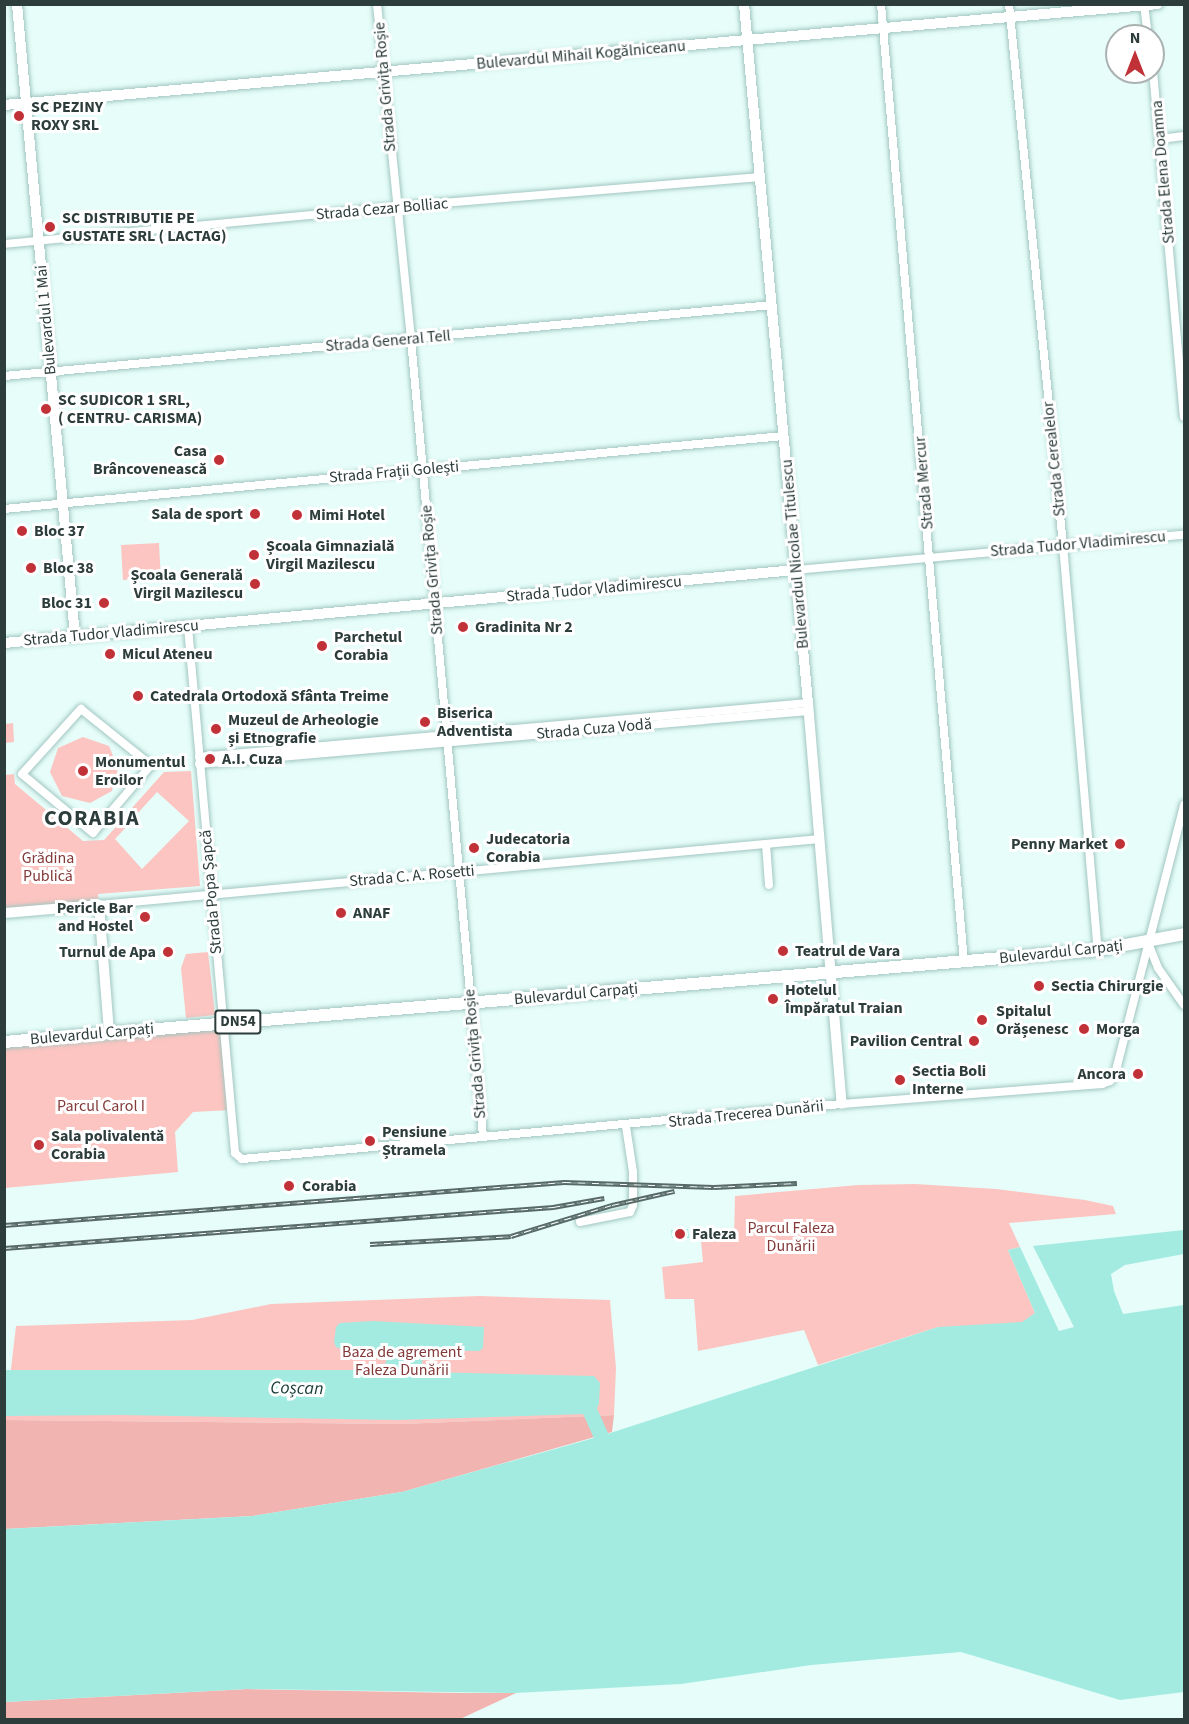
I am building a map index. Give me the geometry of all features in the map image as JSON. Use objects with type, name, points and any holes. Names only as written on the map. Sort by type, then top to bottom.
[{"type":"main road","name":"DN54","points":[[1148,942],[1185,934]]},
{"type":"main road","name":"Bulevardul Carpați","points":[[4,1042],[831,974],[1098,950],[1148,942]]},
{"type":"street","name":"Bulevardul 1 Mai","points":[[17,4],[75,636]]},
{"type":"street","name":"Strada Grivița Roșie","points":[[376,4],[395,207],[411,339],[483,1137]]},
{"type":"street","name":"Bulevardul Nicolae Titulescu","points":[[744,4],[809,707],[842,1104]]},
{"type":"street","name":"Strada Mercur","points":[[881,4],[964,962]]},
{"type":"street","name":"Strada Cerealelor","points":[[1009,4],[1063,545],[1098,950]]},
{"type":"street","name":"Bulevardul Mihail Kogălniceanu","points":[[4,105],[883,30],[1158,4]]},
{"type":"street","points":[[1144,5],[1146,24]]},
{"type":"street","name":"Strada Elena Doamna","points":[[1154,84],[1185,417]]},
{"type":"street","points":[[1160,139],[1185,136]]},
{"type":"street","name":"Strada Cezar Bolliac","points":[[4,244],[395,207],[760,177]]},
{"type":"street","name":"Strada General Tell","points":[[4,376],[772,305]]},
{"type":"street","name":"Strada Frații Golești","points":[[4,509],[784,436]]},
{"type":"street","name":"Strada Tudor Vladimirescu","points":[[4,643],[1185,535]]},
{"type":"street","name":"Strada Popa Șapcă","points":[[188,627],[237,1157]]},
{"type":"street","name":"Strada Cuza Vodă","points":[[199,760],[809,707]]},
{"type":"street","points":[[81,709],[151,765],[93,833],[22,774],[81,709]]},
{"type":"street","points":[[1185,805],[1148,942],[1152,958],[1169,986],[1185,1005]]},
{"type":"street","name":"Strada C. A. Rosetti","points":[[4,913],[820,838]]},
{"type":"street","points":[[766,844],[769,885]]},
{"type":"street","points":[[99,905],[109,1032]]},
{"type":"street","name":"Strada Trecerea Dunării","points":[[237,1157],[242,1159],[306,1154],[626,1126],[842,1104],[1102,1084],[1110,1081],[1115,1074],[1148,942]]},
{"type":"street","points":[[1169,986],[1185,993]]},
{"type":"street","points":[[580,1222],[630,1212],[633,1205],[633,1172],[626,1126]]},
{"type":"green space","points":[[159,543],[161,578],[123,580],[121,545]]},
{"type":"green space","points":[[13,723],[14,742],[5,743],[5,724]]},
{"type":"green space","points":[[83,737],[109,746],[118,768],[112,791],[90,803],[62,796],[50,772],[58,748]]},
{"type":"green space","name":"Grădina Publică","points":[[191,771],[200,886],[98,894],[99,905],[5,913],[5,775],[14,774],[15,784],[83,841],[104,840],[125,817],[131,822],[115,839],[142,869],[189,821],[157,792],[137,814],[131,809],[164,772]]},
{"type":"green space","points":[[208,952],[215,1015],[186,1018],[181,968],[186,954]]},
{"type":"green space","name":"Parcul Carol I","points":[[223,1023],[231,1110],[193,1112],[175,1132],[178,1172],[5,1188],[5,1042]]},
{"type":"green space","name":"Parcul Faleza Dunării","points":[[915,1184],[996,1189],[1085,1200],[1113,1206],[1116,1214],[1009,1223],[1020,1247],[1008,1250],[1035,1313],[1021,1326],[938,1327],[818,1365],[804,1330],[698,1351],[694,1299],[665,1299],[662,1267],[703,1262],[701,1241],[734,1238],[735,1196],[858,1185]]},
{"type":"green space","name":"Baza de agrement Faleza Dunării","points":[[479,1296],[610,1300],[616,1368],[614,1415],[403,1424],[5,1420],[16,1326],[192,1320],[271,1304]]},
{"type":"shaded area","points":[[614,1415],[612,1432],[402,1492],[253,1516],[5,1529],[5,1420],[403,1424]]},
{"type":"shaded area","points":[[247,1689],[516,1693],[458,1720],[5,1720],[5,1702]]},
{"type":"water","name":"Faleza","points":[[688,1229],[689,1238],[672,1238],[671,1230]]},
{"type":"water","points":[[1184,1230],[1184,1254],[1125,1265],[1111,1274],[1114,1291],[1123,1314],[1184,1305],[1184,1692],[1120,1700],[961,1652],[811,1665],[681,1684],[516,1693],[247,1689],[5,1702],[5,1529],[253,1516],[402,1492],[601,1436],[938,1327],[1022,1322],[1035,1313],[1008,1250],[1020,1247],[1059,1331],[1074,1327],[1033,1246]]},
{"type":"water","points":[[373,1321],[484,1327],[483,1348],[479,1351],[425,1350],[422,1363],[426,1372],[594,1376],[600,1383],[599,1404],[596,1410],[586,1414],[396,1420],[121,1415],[5,1416],[5,1370],[383,1370],[387,1359],[385,1353],[342,1349],[336,1347],[334,1342],[336,1327],[340,1323]]},
{"type":"waterway","name":"Coșcan","points":[[578,1397],[587,1405],[601,1436]]},
{"type":"railway","points":[[4,1225],[564,1182],[714,1187],[797,1183]]},
{"type":"railway","points":[[370,1244],[511,1236],[612,1205],[674,1191]]},
{"type":"railway","points":[[4,1248],[553,1207],[604,1198]]},
{"type":"place","name":"SC PEZINY ROXY SRL","points":[[19,116]]},
{"type":"place","name":"SC DISTRIBUTIE PE GUSTATE SRL ( LACTAG)","points":[[50,227]]},
{"type":"place","name":"SC SUDICOR 1 SRL, ( CENTRU- CARISMA)","points":[[46,409]]},
{"type":"place","name":"Casa Brâncovenească","points":[[219,460]]},
{"type":"place","name":"Sala de sport","points":[[255,514]]},
{"type":"place","name":"Mimi Hotel","points":[[297,515]]},
{"type":"place","name":"Bloc 37","points":[[22,531]]},
{"type":"place","name":"Școala Gimnazială Virgil Mazilescu","points":[[254,555]]},
{"type":"place","name":"Bloc 38","points":[[31,568]]},
{"type":"place","name":"Școala Generală Virgil Mazilescu","points":[[255,584]]},
{"type":"place","name":"Bloc 31","points":[[104,603]]},
{"type":"place","name":"Gradinita Nr 2","points":[[463,627]]},
{"type":"place","name":"Parchetul Corabia","points":[[322,646]]},
{"type":"place","name":"Micul Ateneu","points":[[110,654]]},
{"type":"place","name":"Catedrala Ortodoxă Sfânta Treime","points":[[138,696]]},
{"type":"place","name":"Biserica Adventista","points":[[425,722]]},
{"type":"place","name":"Muzeul de Arheologie și Etnografie","points":[[216,729]]},
{"type":"place","name":"A.I. Cuza","points":[[210,759]]},
{"type":"place","name":"Monumentul Eroilor","points":[[83,771]]},
{"type":"place","name":"Penny Market","points":[[1120,844]]},
{"type":"place","name":"Judecatoria Corabia","points":[[474,848]]},
{"type":"place","name":"ANAF","points":[[341,913]]},
{"type":"place","name":"Pericle Bar and Hostel","points":[[145,917]]},
{"type":"place","name":"Teatrul de Vara","points":[[783,951]]},
{"type":"place","name":"Turnul de Apa","points":[[168,952]]},
{"type":"place","name":"Sectia Chirurgie","points":[[1039,986]]},
{"type":"place","name":"Hotelul Împăratul Traian","points":[[773,999]]},
{"type":"place","name":"Spitalul Orășenesc","points":[[982,1020]]},
{"type":"place","name":"Morga","points":[[1084,1029]]},
{"type":"place","name":"Pavilion Central","points":[[974,1041]]},
{"type":"place","name":"Ancora","points":[[1138,1074]]},
{"type":"place","name":"Sectia Boli Interne","points":[[900,1080]]},
{"type":"place","name":"Pensiune Ștramela","points":[[370,1141]]},
{"type":"place","name":"Sala polivalentă Corabia","points":[[39,1145]]},
{"type":"place","name":"Corabia","points":[[289,1186]]},
{"type":"place","name":"Faleza","points":[[680,1234]]},
{"type":"district","name":"CORABIA","points":[[92,819]]}]
